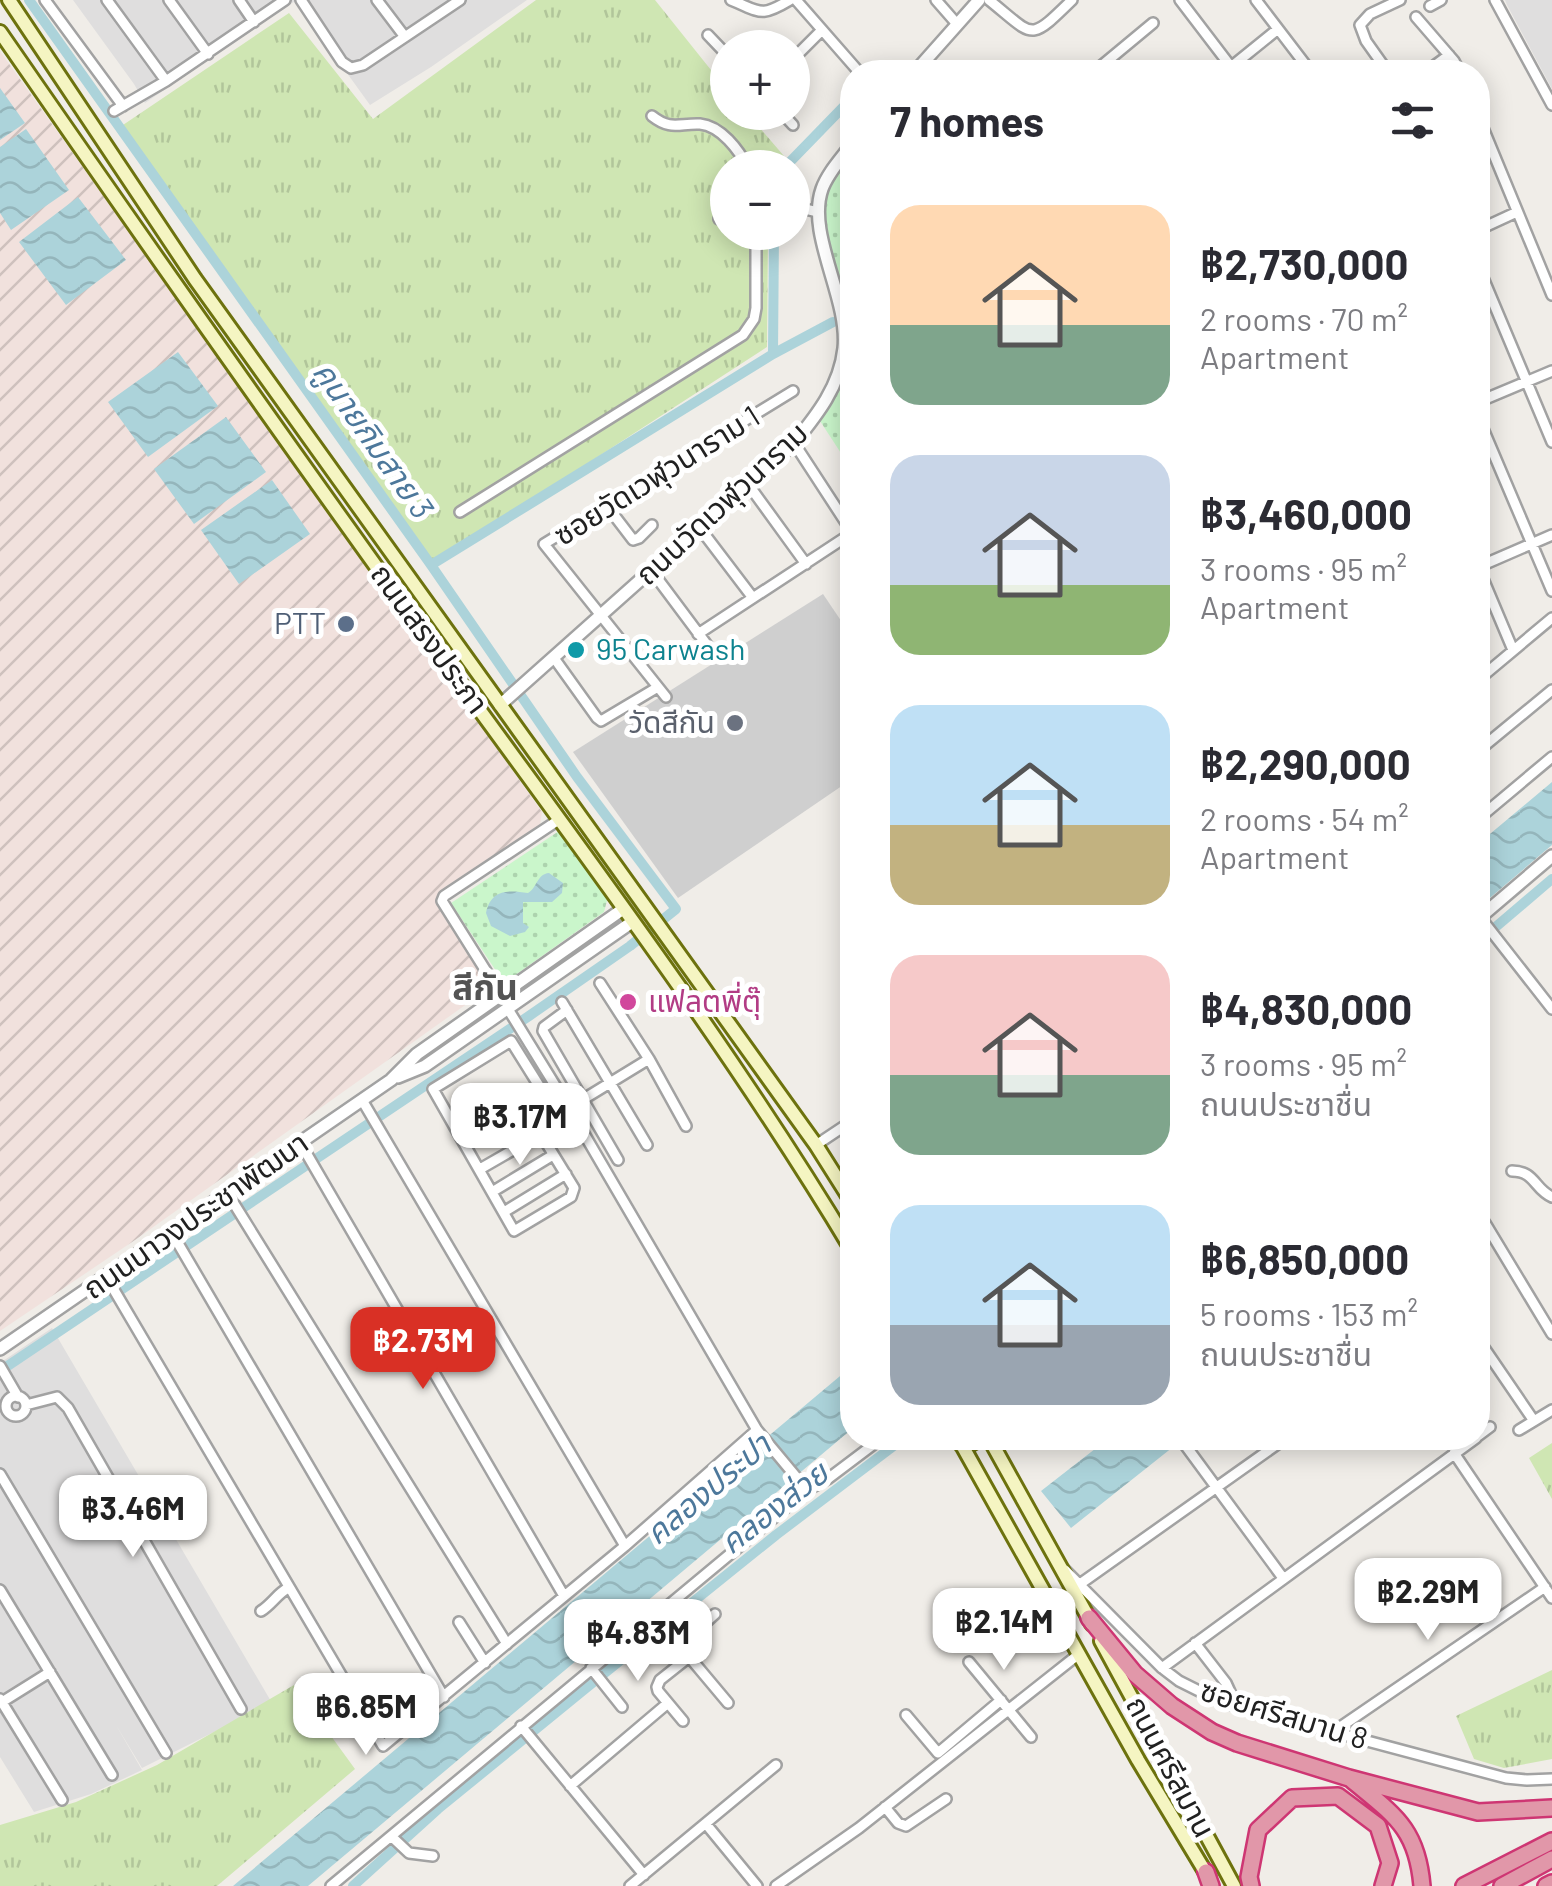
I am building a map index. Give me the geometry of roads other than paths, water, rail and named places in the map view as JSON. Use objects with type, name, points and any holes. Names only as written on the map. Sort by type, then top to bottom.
[{"type":"highway","points":[[1089,1618],[1134,1674],[1172,1706],[1237,1743],[1478,1812],[1552,1808]]},
{"type":"highway","points":[[1349,1778],[1399,1820],[1419,1858],[1422,1886]]},
{"type":"highway","points":[[1251,1886],[1248,1877],[1258,1830],[1292,1798],[1338,1796],[1378,1826],[1390,1863],[1382,1886]]},
{"type":"highway","points":[[1464,1886],[1552,1841]]},
{"type":"highway","points":[[1502,1886],[1552,1858]]},
{"type":"main road","name":"ถนนสรงประภา","points":[[8,0],[195,279],[510,697],[638,898],[840,1183]]},
{"type":"main road","name":"ถนนสรงประภา","points":[[0,32],[179,290],[560,818],[797,1158],[840,1230]]},
{"type":"main road","points":[[179,290],[195,279]]},
{"type":"main road","points":[[623,909],[638,898]]},
{"type":"main road","points":[[635,927],[650,915]]},
{"type":"main road","points":[[720,1047],[737,1034]]},
{"type":"main road","name":"ถนนศรีสมาน","points":[[963,1450],[1210,1881]]},
{"type":"main road","name":"ถนนศรีสมาน","points":[[996,1450],[1234,1886]]},
{"type":"street","points":[[45,0],[119,108],[208,54],[285,0]]},
{"type":"street","points":[[107,0],[166,81]]},
{"type":"street","points":[[169,0],[208,54]]},
{"type":"street","points":[[238,0],[254,22]]},
{"type":"street","points":[[301,0],[342,62],[351,68],[363,66],[443,5],[460,0]]},
{"type":"street","points":[[377,0],[405,37]]},
{"type":"street","points":[[731,0],[759,13],[793,0],[848,60]]},
{"type":"street","points":[[936,0],[958,24]]},
{"type":"street","points":[[928,60],[979,0]]},
{"type":"street","points":[[989,0],[1026,30],[1036,31],[1072,0]]},
{"type":"street","points":[[1180,0],[1225,60]]},
{"type":"street","points":[[1256,0],[1302,60]]},
{"type":"street","points":[[1379,60],[1360,25],[1370,14],[1400,0]]},
{"type":"street","points":[[1430,6],[1441,0]]},
{"type":"street","points":[[1495,0],[1552,105]]},
{"type":"street","points":[[1416,18],[1452,60]]},
{"type":"street","points":[[1109,60],[1154,23]]},
{"type":"street","points":[[1244,60],[1278,29]]},
{"type":"street","points":[[810,42],[822,30]]},
{"type":"street","points":[[1442,60],[1449,55]]},
{"type":"street","points":[[652,116],[668,125],[714,127],[736,150]]},
{"type":"street","points":[[1490,146],[1552,295]]},
{"type":"street","points":[[810,210],[818,212],[822,190],[840,160]]},
{"type":"street","name":"ถนนวัดเวฬุวนาราม","points":[[818,212],[840,306]]},
{"type":"street","points":[[1490,224],[1517,212]]},
{"type":"street","points":[[460,512],[743,335],[756,308],[756,250]]},
{"type":"street","points":[[1490,294],[1552,442]]},
{"type":"street","name":"ถนนวัดเวฬุวนาราม","points":[[510,697],[794,442],[821,410],[840,365]]},
{"type":"street","points":[[1490,397],[1552,371]]},
{"type":"street","name":"ซอยวัดเวฬุวนาราม 1","points":[[600,616],[544,544],[793,391]]},
{"type":"street","points":[[794,442],[840,513]]},
{"type":"street","points":[[1490,445],[1552,591]]},
{"type":"street","points":[[748,484],[806,564]]},
{"type":"street","points":[[607,506],[633,540],[652,525]]},
{"type":"street","points":[[699,527],[754,598]]},
{"type":"street","points":[[1490,561],[1552,535]]},
{"type":"street","points":[[698,634],[840,540]]},
{"type":"street","points":[[651,570],[712,653]]},
{"type":"street","points":[[1490,595],[1513,650]]},
{"type":"street","points":[[600,616],[666,697]]},
{"type":"street","points":[[1490,670],[1552,618]]},
{"type":"street","points":[[554,658],[601,721],[658,687]]},
{"type":"street","points":[[1490,741],[1552,690]]},
{"type":"street","points":[[1490,809],[1552,756]]},
{"type":"street","points":[[501,995],[442,901],[560,818]]},
{"type":"street","points":[[1490,909],[1552,856]]},
{"type":"street","name":"ถนนนาวงประชาพัฒนา","points":[[0,1349],[232,1200],[304,1149],[391,1080],[417,1054],[623,909]]},
{"type":"street","name":"ถนนนาวงประชาพัฒนา","points":[[391,1080],[425,1066],[635,927]]},
{"type":"street","points":[[1490,932],[1552,1009]]},
{"type":"street","points":[[600,983],[686,1126]]},
{"type":"street","points":[[618,1160],[543,1031],[565,1006],[647,1145]]},
{"type":"street","points":[[508,1010],[760,1434],[807,1490]]},
{"type":"street","points":[[511,1041],[551,1105],[531,1118],[554,1155],[573,1186],[573,1194],[514,1231],[433,1090],[511,1041]]},
{"type":"street","points":[[569,1108],[649,1059]]},
{"type":"street","points":[[362,1100],[624,1546]]},
{"type":"street","points":[[816,1145],[840,1129]]},
{"type":"street","points":[[480,1169],[541,1134]]},
{"type":"street","points":[[304,1149],[564,1596]]},
{"type":"street","points":[[492,1192],[554,1155]]},
{"type":"street","points":[[1512,1171],[1526,1173],[1552,1197]]},
{"type":"street","points":[[504,1212],[566,1174]]},
{"type":"street","points":[[232,1200],[508,1644]]},
{"type":"street","points":[[174,1236],[444,1698]]},
{"type":"street","points":[[1490,1238],[1552,1334]]},
{"type":"street","points":[[109,1282],[380,1745],[385,1746],[444,1698],[760,1434]]},
{"type":"street","points":[[1490,1357],[1534,1421]]},
{"type":"street","points":[[2,1370],[22,1401],[21,1416],[5,1413]]},
{"type":"street","points":[[0,1392],[5,1413]]},
{"type":"street","points":[[5,1413],[11,1398],[57,1398],[68,1408],[241,1709]]},
{"type":"street","points":[[1519,1430],[1552,1410]]},
{"type":"street","points":[[331,1886],[396,1842],[660,1622],[807,1490],[866,1450]]},
{"type":"street","points":[[1190,1450],[1283,1578]]},
{"type":"street","points":[[1080,1584],[1269,1450]]},
{"type":"street","points":[[1162,1668],[1458,1450]]},
{"type":"street","points":[[1454,1453],[1552,1598]]},
{"type":"street","points":[[0,1474],[166,1753]]},
{"type":"street","name":"ซอยศรีสมาน 8","points":[[1060,1565],[1162,1668],[1200,1692],[1236,1706],[1506,1778],[1552,1779]]},
{"type":"street","points":[[1332,1732],[1545,1587]]},
{"type":"street","points":[[261,1611],[288,1588]]},
{"type":"street","points":[[0,1590],[112,1774]]},
{"type":"street","points":[[680,1646],[715,1614]]},
{"type":"street","points":[[459,1622],[485,1663]]},
{"type":"street","points":[[660,1622],[728,1703]]},
{"type":"street","points":[[1195,1644],[1226,1683],[1236,1706]]},
{"type":"street","points":[[776,1886],[885,1807],[1078,1654]]},
{"type":"street","points":[[684,1721],[658,1691],[658,1684],[690,1657]]},
{"type":"street","points":[[969,1662],[1031,1737]]},
{"type":"street","points":[[50,1672],[1,1701],[62,1800]]},
{"type":"street","points":[[596,1674],[622,1707]]},
{"type":"street","points":[[906,1715],[938,1753],[1001,1700]]},
{"type":"street","points":[[570,1786],[668,1702]]},
{"type":"street","points":[[525,1732],[644,1875]]},
{"type":"street","points":[[630,1886],[776,1765]]},
{"type":"street","points":[[885,1807],[898,1823],[906,1826],[946,1799]]},
{"type":"street","points":[[706,1824],[757,1886]]},
{"type":"street","points":[[396,1842],[414,1855],[433,1856]]},
{"type":"water","points":[[0,88],[25,123],[0,140]]},
{"type":"water","points":[[26,129],[69,190],[11,230],[0,213],[0,147]]},
{"type":"water","points":[[78,197],[126,260],[66,305],[19,242]]},
{"type":"water","points":[[178,352],[218,406],[148,457],[108,402]]},
{"type":"water","points":[[226,417],[266,472],[194,524],[154,469]]},
{"type":"water","points":[[272,480],[310,534],[239,584],[201,530]]},
{"type":"water","points":[[1552,782],[1552,845],[1490,898],[1490,834]]},
{"type":"water","points":[[549,873],[563,883],[562,893],[552,902],[523,902],[523,923],[529,927],[525,932],[510,936],[491,926],[486,913],[496,895],[528,893]]},
{"type":"water","name":"คลองประปา","points":[[840,1376],[840,1439],[308,1886],[233,1886]]},
{"type":"water","points":[[1094,1450],[1169,1450],[1071,1528],[1041,1491]]},
{"type":"waterway","name":"คูนายกิมสาย 3","points":[[0,1371],[529,1016],[676,909],[577,777],[29,0]]},
{"type":"waterway","points":[[801,150],[840,110]]},
{"type":"waterway","points":[[431,565],[773,354],[774,250]]},
{"type":"waterway","points":[[773,354],[833,322]]},
{"type":"waterway","name":"คลองส่วย","points":[[1490,932],[1552,879]]},
{"type":"waterway","name":"คลองส่วย","points":[[353,1886],[438,1809],[585,1689],[888,1450]]},
{"type":"place","name":"PTT","points":[[346,624]]},
{"type":"place","name":"95 Carwash","points":[[576,650]]},
{"type":"place","name":"วัดสีกัน","points":[[735,723]]},
{"type":"place","name":"แฟลตพี่ตุ๊","points":[[628,1002]]},
{"type":"district","name":"สีกัน","points":[[485,988]]}]
